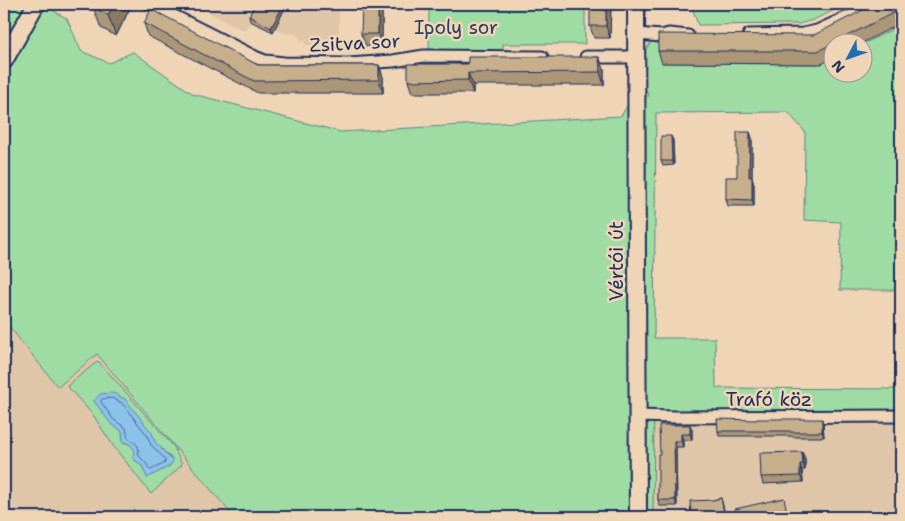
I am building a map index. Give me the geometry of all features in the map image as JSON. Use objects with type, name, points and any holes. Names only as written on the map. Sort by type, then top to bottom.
[{"type":"street","points":[[4,61],[36,4]]},
{"type":"street","name":"Zsitva sor","points":[[150,4],[265,61],[348,64],[393,61],[424,56],[555,57]]},
{"type":"street","name":"Vértói út","points":[[636,4],[638,517]]},
{"type":"street","points":[[737,35],[803,34],[817,31],[876,4]]},
{"type":"street","points":[[636,34],[699,36]]},
{"type":"street","points":[[578,57],[636,57]]},
{"type":"street","name":"Trafó köz","points":[[637,416],[901,416]]},
{"type":"shaded area","points":[[205,4],[339,4],[339,44],[305,45],[305,41],[300,41],[300,37],[297,34],[284,33],[275,28],[273,32],[251,21],[245,31],[202,9]]},
{"type":"shaded area","points":[[4,320],[58,387],[97,354],[234,517],[4,517]]},
{"type":"shaded area","points":[[901,411],[901,517],[653,517],[654,413]]},
{"type":"shaded area","points":[[546,511],[624,511],[624,517],[546,517]]},
{"type":"green space","points":[[4,4],[43,4],[67,19],[81,51],[109,63],[133,52],[193,94],[341,132],[621,116],[633,96],[649,96],[641,82],[643,48],[647,48],[651,42],[658,40],[663,63],[822,63],[822,82],[872,82],[872,40],[901,25],[901,290],[840,290],[841,222],[804,220],[805,132],[788,112],[656,113],[654,338],[715,338],[716,388],[901,389],[901,411],[654,413],[653,517],[624,517],[624,511],[546,511],[546,517],[234,517],[97,354],[58,387],[4,320]]},
{"type":"green space","name":"Ipoly sor","points":[[429,4],[585,4],[585,44],[503,44],[503,52],[429,51]]},
{"type":"green space","points":[[691,4],[848,4],[813,20],[799,24],[698,25]]},
{"type":"green space","points":[[848,4],[864,4],[851,11]]},
{"type":"green space","points":[[98,361],[174,447],[182,465],[151,494],[114,447],[93,415],[67,386]],"holes":[[[122,431],[152,433],[155,442],[173,460],[147,477],[142,466],[133,458],[134,449],[129,444],[123,442]]]},
{"type":"water","points":[[113,393],[125,399],[152,433],[155,442],[173,461],[170,466],[147,478],[142,466],[133,458],[134,449],[129,444],[123,442],[122,431],[111,424],[94,401],[100,394]]},
{"type":"building","points":[[95,4],[114,4],[108,15],[93,7]]},
{"type":"building","points":[[255,4],[284,4],[271,28],[249,16]]},
{"type":"building","points":[[362,4],[378,4],[378,34],[361,34]]},
{"type":"building","points":[[590,4],[606,4],[606,26],[590,26]]},
{"type":"building","points":[[875,4],[901,4],[901,9],[855,32],[822,32],[822,49],[818,51],[658,51],[658,34],[814,35]]},
{"type":"building","points":[[151,9],[258,65],[379,65],[379,80],[254,81],[144,23]]},
{"type":"building","points":[[468,57],[599,57],[600,72],[468,73],[468,80],[408,81],[408,64],[468,64]]},
{"type":"building","points":[[737,132],[750,132],[749,177],[752,177],[752,200],[726,199],[726,177],[737,177]]},
{"type":"building","points":[[661,136],[671,136],[672,161],[661,161]]},
{"type":"building","points":[[717,419],[822,419],[822,432],[718,431]]},
{"type":"building","points":[[659,425],[690,425],[690,434],[681,434],[681,441],[674,441],[675,500],[658,500]]},
{"type":"building","points":[[802,452],[803,464],[800,464],[800,476],[761,477],[760,453]]},
{"type":"building","points":[[721,498],[724,513],[726,512],[727,517],[716,517],[715,513],[691,514],[690,501]]},
{"type":"building","points":[[784,498],[788,517],[737,517],[735,509]]}]
